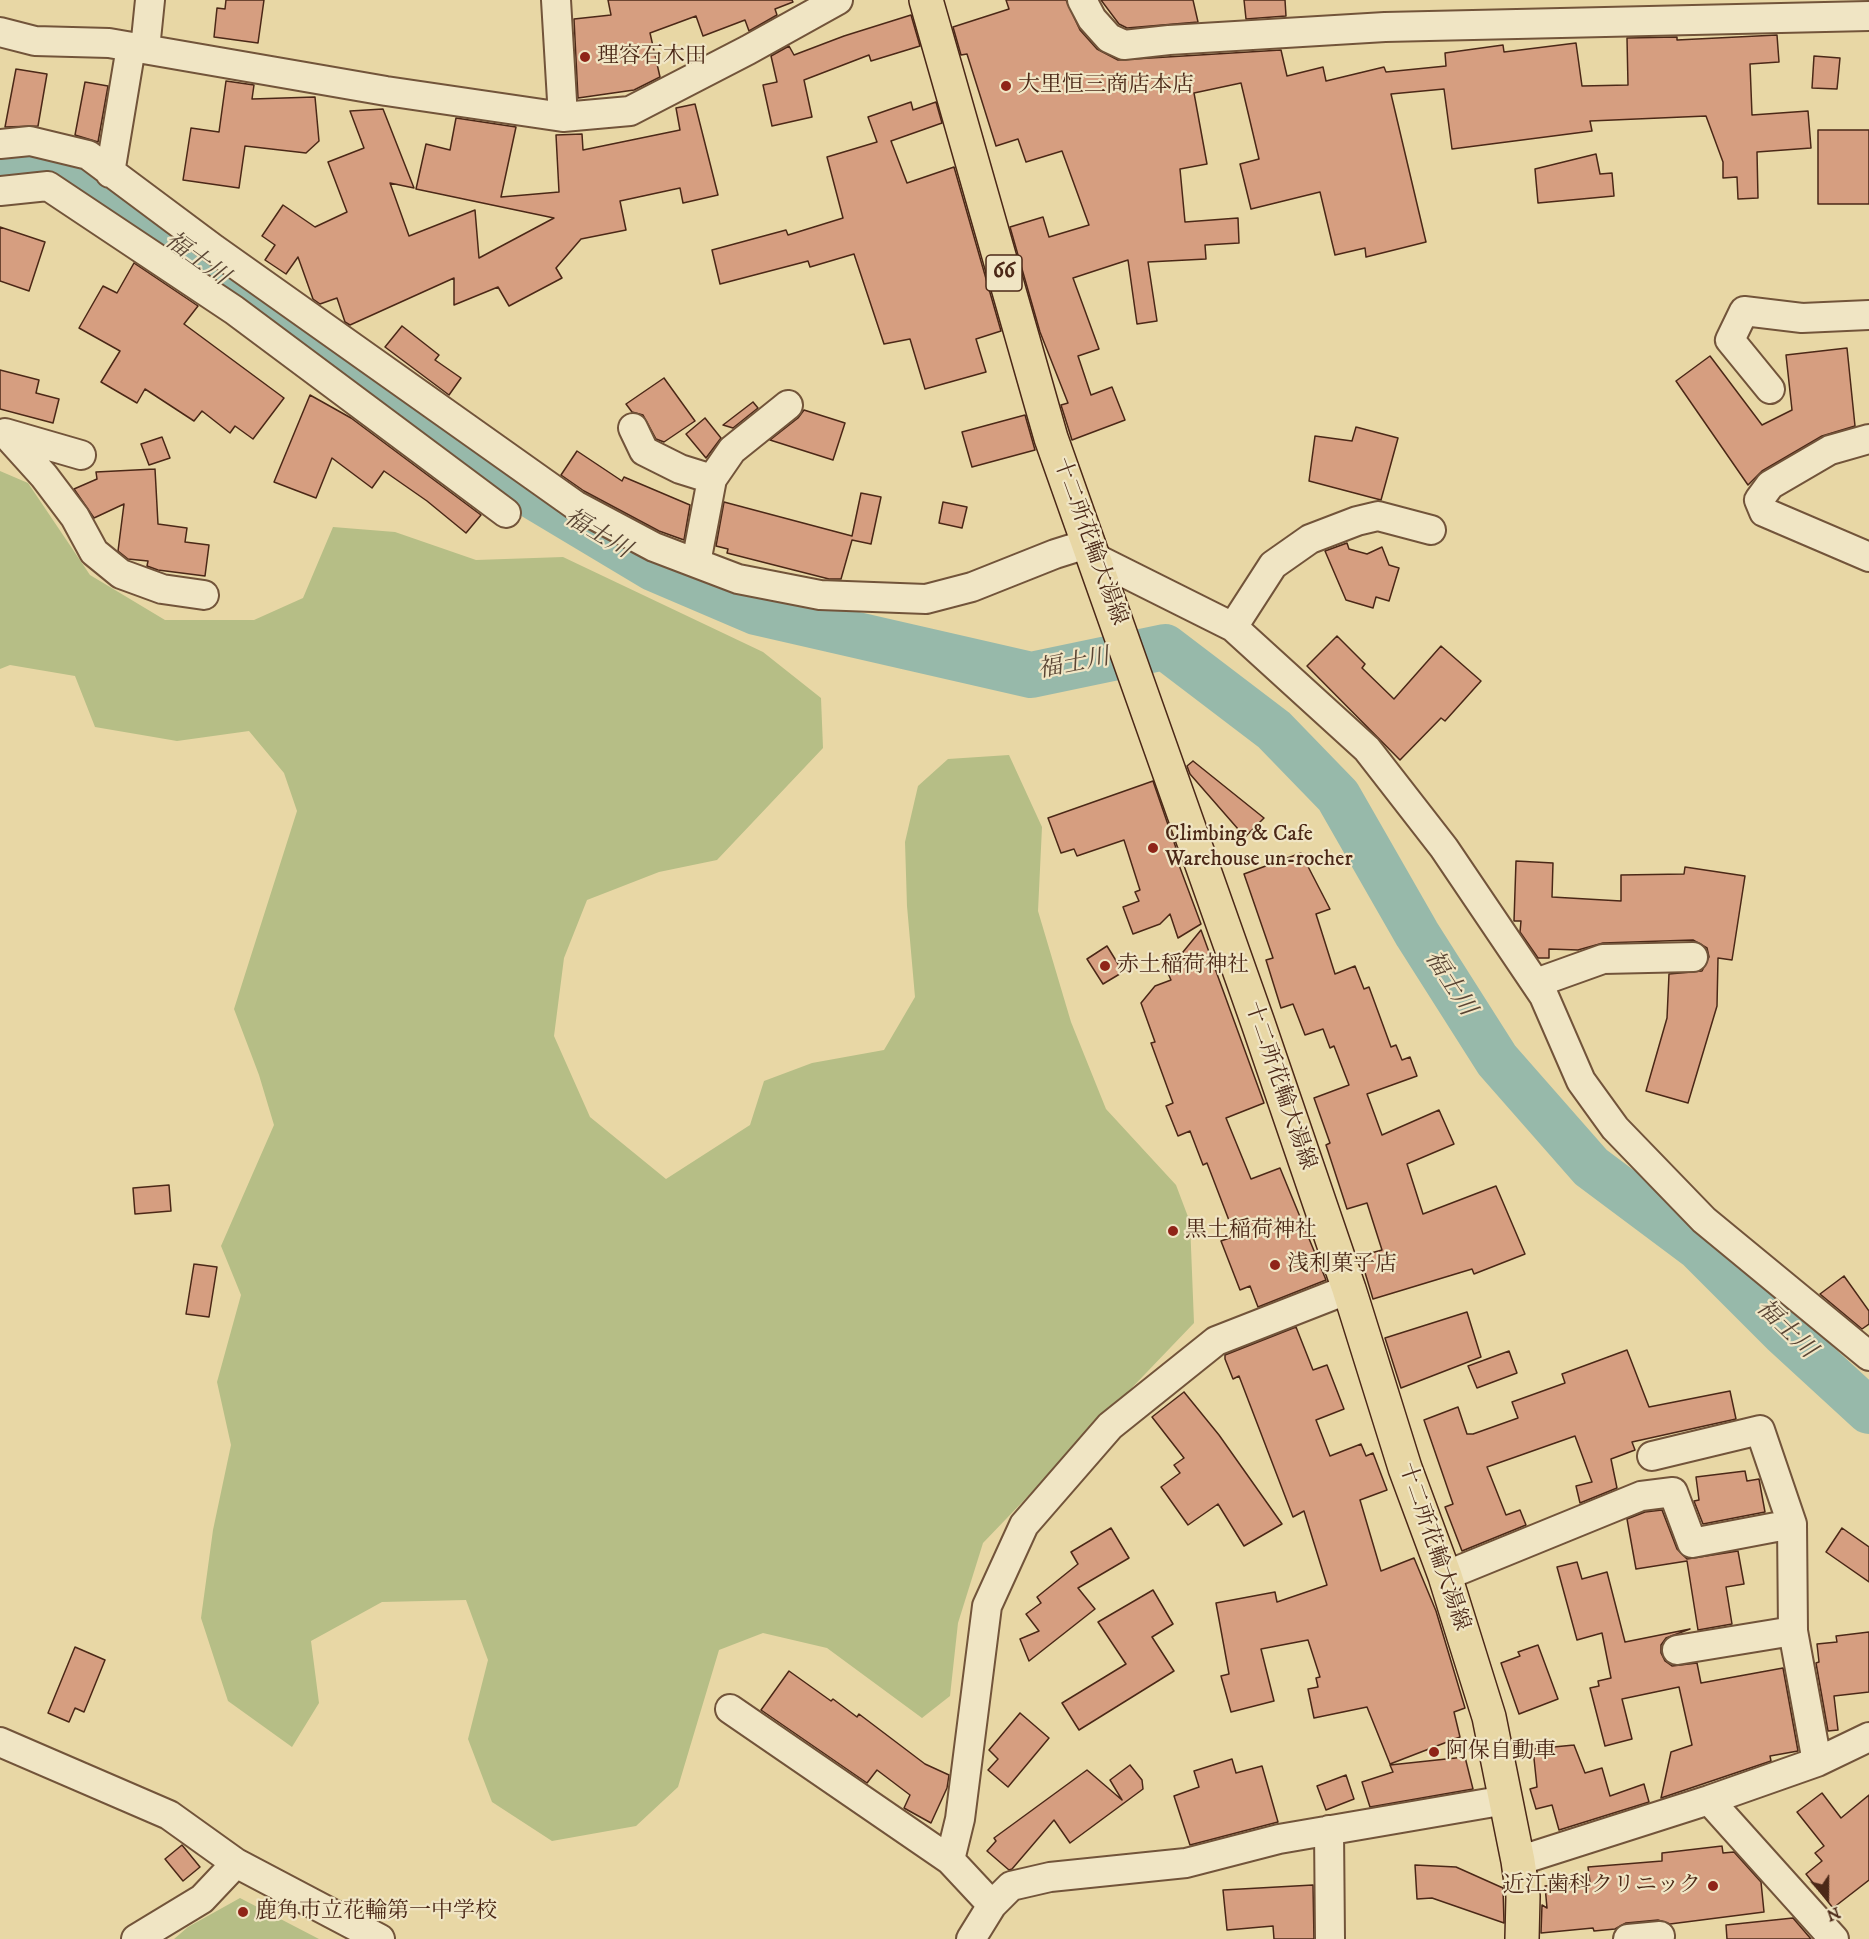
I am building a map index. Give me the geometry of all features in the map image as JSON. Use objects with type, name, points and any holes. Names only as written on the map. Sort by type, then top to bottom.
[{"type":"main road","name":"十二所花輪大湯線","points":[[926,0],[1051,438],[1115,613],[1349,1289],[1405,1468],[1445,1576],[1489,1717],[1518,1861],[1523,1896],[1522,1939]]},
{"type":"street","points":[[110,173],[150,0]]},
{"type":"street","points":[[556,0],[563,117]]},
{"type":"street","points":[[0,31],[35,41],[109,43],[386,91],[563,117],[630,111],[838,0]]},
{"type":"street","points":[[1082,0],[1092,19],[1109,38],[1124,45],[1169,39],[1385,27],[1869,16]]},
{"type":"street","points":[[0,144],[30,141],[88,155],[566,499],[654,548],[738,579],[820,595],[926,599],[972,587],[1055,554],[1092,551],[1233,627],[1367,749],[1444,848],[1544,996],[1581,1081],[1615,1128],[1704,1220],[1869,1356]]},
{"type":"street","points":[[0,191],[48,186],[234,310],[506,513]]},
{"type":"street","points":[[1770,389],[1730,340],[1744,311],[1802,318],[1869,315]]},
{"type":"street","points":[[696,563],[712,479],[732,450],[788,405]]},
{"type":"street","points":[[633,428],[644,451],[680,469],[712,479]]},
{"type":"street","points":[[3,433],[81,455]]},
{"type":"street","points":[[3,433],[44,476],[75,517],[94,552],[121,574],[162,590],[204,595]]},
{"type":"street","points":[[1869,439],[1830,450],[1770,485],[1759,500],[1764,512],[1869,557]]},
{"type":"street","points":[[1233,627],[1273,565],[1310,539],[1357,521],[1378,516],[1431,530]]},
{"type":"street","points":[[1536,983],[1603,959],[1693,957]]},
{"type":"street","points":[[950,1860],[960,1819],[987,1606],[1024,1525],[1110,1426],[1216,1341],[1349,1289]]},
{"type":"street","points":[[1652,1456],[1760,1430],[1792,1524],[1793,1631],[1817,1762]]},
{"type":"street","points":[[1445,1576],[1641,1496],[1673,1492],[1692,1544],[1792,1524]]},
{"type":"street","points":[[1677,1650],[1793,1631]]},
{"type":"street","points":[[730,1709],[950,1860],[992,1905]]},
{"type":"street","points":[[1518,1861],[1709,1800],[1817,1762],[1869,1737]]},
{"type":"street","points":[[0,1742],[169,1815],[236,1863],[381,1939]]},
{"type":"street","points":[[971,1939],[992,1905],[1011,1886],[1050,1877],[1186,1863],[1279,1839],[1506,1800]]},
{"type":"street","points":[[1709,1800],[1834,1939]]},
{"type":"street","points":[[1329,1830],[1330,1939]]},
{"type":"street","points":[[136,1939],[202,1899],[236,1863]]},
{"type":"street","points":[[1628,1939],[1660,1936]]},
{"type":"green space","points":[[0,471],[28,483],[90,575],[165,620],[254,620],[303,598],[333,527],[395,532],[476,560],[563,557],[763,652],[821,698],[823,748],[717,860],[659,872],[587,900],[564,958],[554,1036],[590,1117],[666,1179],[750,1125],[764,1081],[812,1063],[884,1050],[915,997],[907,906],[905,842],[918,786],[948,759],[1009,755],[1042,827],[1038,911],[1071,1022],[1106,1109],[1176,1185],[1190,1222],[1194,1323],[983,1543],[958,1623],[950,1696],[922,1718],[827,1648],[763,1633],[719,1650],[678,1787],[636,1826],[552,1841],[492,1802],[468,1739],[488,1660],[466,1600],[382,1602],[311,1641],[319,1703],[292,1747],[228,1701],[201,1618],[213,1530],[231,1445],[217,1382],[241,1295],[221,1246],[274,1125],[259,1075],[234,1009],[297,811],[284,773],[249,731],[177,741],[95,727],[75,676],[10,665],[0,669]]},
{"type":"green space","points":[[240,1898],[319,1939],[174,1939],[188,1927]]},
{"type":"building","points":[[226,0],[264,0],[258,43],[214,37],[217,8],[225,9]]},
{"type":"building","points":[[608,0],[792,0],[793,2],[775,9],[777,15],[749,31],[745,20],[703,36],[696,16],[650,33],[660,77],[634,90],[578,98],[574,19],[611,15]]},
{"type":"building","points":[[1006,0],[1066,0],[1080,30],[1097,49],[1118,60],[1281,50],[1287,76],[1323,67],[1326,81],[1384,67],[1386,72],[1446,66],[1445,53],[1503,45],[1504,52],[1576,43],[1582,86],[1628,85],[1627,38],[1677,37],[1677,40],[1777,35],[1779,62],[1750,64],[1752,115],[1808,111],[1811,148],[1757,152],[1758,198],[1738,199],[1737,177],[1723,178],[1723,162],[1706,116],[1590,121],[1592,131],[1452,149],[1444,89],[1391,94],[1426,242],[1366,257],[1365,248],[1335,255],[1320,192],[1251,209],[1240,164],[1259,159],[1241,83],[1194,93],[1207,164],[1180,169],[1185,222],[1238,218],[1239,243],[1205,245],[1206,259],[1148,262],[1157,321],[1137,324],[1128,260],[1073,278],[1099,349],[1078,356],[1091,395],[1112,387],[1125,420],[1072,440],[1061,405],[1068,403],[1040,332],[1010,227],[1043,217],[1049,237],[1089,225],[1062,151],[1026,162],[1018,139],[996,146],[967,54],[961,55],[953,27],[1009,9]]},
{"type":"building","points":[[1101,0],[1193,0],[1198,22],[1127,28],[1119,24]]},
{"type":"building","points":[[1244,0],[1285,0],[1286,16],[1246,19]]},
{"type":"building","points":[[911,15],[920,46],[871,61],[869,55],[804,80],[812,117],[772,126],[763,85],[777,82],[771,56],[789,46],[794,55],[844,36]]},
{"type":"building","points":[[1814,56],[1840,58],[1837,89],[1812,88]]},
{"type":"building","points":[[16,69],[47,74],[38,126],[5,127]]},
{"type":"building","points":[[226,81],[254,85],[252,99],[315,97],[319,141],[306,153],[245,146],[239,188],[183,180],[191,128],[219,132]]},
{"type":"building","points":[[85,82],[108,86],[98,142],[75,135]]},
{"type":"building","points":[[911,102],[913,110],[936,102],[942,123],[891,141],[907,183],[954,167],[1001,331],[976,339],[986,372],[925,389],[910,339],[884,344],[854,254],[810,267],[808,261],[720,284],[712,250],[786,230],[788,235],[843,218],[827,157],[877,142],[868,117]]},
{"type":"building","points":[[695,104],[718,195],[683,203],[680,188],[620,201],[626,230],[581,239],[556,268],[562,278],[509,306],[498,287],[454,305],[454,278],[350,325],[345,322],[337,298],[320,304],[313,299],[298,257],[286,274],[265,260],[275,245],[262,236],[283,205],[315,227],[347,212],[328,162],[364,148],[350,111],[383,109],[414,188],[390,183],[409,236],[475,210],[479,258],[554,218],[416,189],[426,144],[450,150],[456,118],[516,127],[501,197],[559,192],[556,135],[582,134],[583,150],[680,130],[676,108]]},
{"type":"building","points":[[1818,130],[1869,130],[1869,204],[1818,204]]},
{"type":"building","points":[[1596,154],[1600,174],[1612,173],[1614,196],[1538,203],[1535,169]]},
{"type":"building","points":[[0,227],[45,242],[29,291],[0,281]]},
{"type":"building","points":[[134,263],[198,306],[184,324],[284,398],[253,439],[235,426],[230,433],[202,411],[194,421],[145,389],[137,403],[101,382],[120,351],[79,328],[103,286],[117,293]]},
{"type":"building","points":[[402,326],[439,355],[435,360],[461,378],[449,395],[385,347]]},
{"type":"building","points":[[1847,348],[1855,426],[1822,436],[1762,471],[1748,485],[1676,381],[1710,356],[1762,425],[1792,410],[1786,355]]},
{"type":"building","points":[[0,370],[39,380],[36,393],[59,399],[53,423],[0,409]]},
{"type":"building","points":[[664,378],[695,421],[664,442],[656,439],[643,415],[632,412],[626,404]]},
{"type":"building","points":[[310,395],[351,418],[481,515],[466,533],[427,501],[384,471],[372,488],[332,458],[316,498],[274,482]]},
{"type":"building","points":[[753,402],[758,408],[733,428],[723,425]]},
{"type":"building","points":[[804,410],[845,423],[833,460],[770,440],[798,418]]},
{"type":"building","points":[[1025,415],[1035,450],[972,467],[962,432]]},
{"type":"building","points":[[705,418],[721,438],[706,458],[686,434]]},
{"type":"building","points":[[1356,427],[1398,438],[1381,500],[1309,481],[1315,436],[1352,441]]},
{"type":"building","points":[[162,437],[170,458],[149,465],[141,444]]},
{"type":"building","points":[[577,451],[622,481],[624,477],[690,505],[684,540],[659,531],[584,491],[561,475]]},
{"type":"building","points":[[155,469],[158,524],[187,528],[185,542],[209,545],[205,576],[158,570],[147,566],[148,561],[128,559],[118,551],[124,504],[94,518],[74,489],[97,479],[96,472]]},
{"type":"building","points":[[861,493],[881,497],[871,544],[852,540],[841,579],[829,579],[727,553],[728,549],[716,546],[724,502],[852,536]]},
{"type":"building","points":[[943,502],[967,507],[962,528],[939,523]]},
{"type":"building","points":[[1347,543],[1349,549],[1367,554],[1382,547],[1389,565],[1399,568],[1389,601],[1376,597],[1373,608],[1346,600],[1325,551]]},
{"type":"building","points":[[1337,636],[1365,664],[1362,668],[1394,699],[1441,646],[1481,681],[1445,721],[1441,718],[1400,760],[1307,666]]},
{"type":"building","points":[[1193,761],[1264,818],[1245,837],[1190,774],[1187,766]]},
{"type":"building","points":[[1153,781],[1176,848],[1173,849],[1201,924],[1178,938],[1170,914],[1160,924],[1133,934],[1123,907],[1139,901],[1135,892],[1140,890],[1124,840],[1077,856],[1074,849],[1061,853],[1048,818]]},
{"type":"building","points":[[1301,853],[1330,909],[1316,914],[1335,974],[1355,966],[1364,989],[1369,987],[1391,1047],[1396,1045],[1402,1060],[1410,1057],[1417,1076],[1367,1094],[1382,1135],[1439,1110],[1454,1144],[1407,1164],[1423,1214],[1496,1186],[1525,1254],[1474,1274],[1472,1269],[1373,1299],[1360,1256],[1382,1250],[1367,1203],[1347,1209],[1326,1145],[1330,1143],[1314,1098],[1349,1085],[1334,1046],[1330,1048],[1323,1029],[1305,1035],[1293,1004],[1281,1008],[1266,960],[1273,958],[1244,874]]},
{"type":"building","points":[[1516,861],[1553,863],[1552,897],[1621,901],[1621,875],[1684,874],[1685,867],[1745,876],[1732,960],[1718,958],[1717,1006],[1688,1103],[1646,1091],[1667,1018],[1669,974],[1702,971],[1709,957],[1707,948],[1693,940],[1603,943],[1578,950],[1549,949],[1549,958],[1538,958],[1520,932],[1521,921],[1514,921]]},
{"type":"building","points":[[1201,930],[1264,1103],[1226,1118],[1251,1179],[1280,1168],[1326,1280],[1258,1307],[1250,1286],[1240,1290],[1221,1241],[1235,1236],[1207,1163],[1203,1165],[1190,1131],[1178,1136],[1166,1106],[1173,1103],[1151,1043],[1155,1042],[1141,1003],[1155,986],[1171,980],[1167,971],[1175,961],[1185,958],[1183,952]]},
{"type":"building","name":"赤土稲荷神社","points":[[1107,946],[1123,972],[1103,984],[1087,959]]},
{"type":"building","points":[[169,1185],[171,1211],[135,1214],[133,1188]]},
{"type":"building","points":[[194,1264],[217,1267],[209,1317],[186,1314]]},
{"type":"building","points":[[1844,1276],[1869,1311],[1869,1324],[1862,1329],[1820,1294]]},
{"type":"building","points":[[1467,1312],[1481,1357],[1401,1388],[1385,1338]]},
{"type":"building","points":[[1296,1327],[1313,1370],[1327,1365],[1344,1409],[1316,1420],[1330,1456],[1361,1444],[1366,1456],[1373,1453],[1387,1490],[1360,1500],[1381,1571],[1414,1558],[1436,1611],[1465,1708],[1454,1712],[1460,1737],[1390,1764],[1367,1707],[1314,1718],[1308,1689],[1318,1687],[1316,1678],[1320,1677],[1308,1640],[1261,1649],[1274,1701],[1231,1712],[1221,1676],[1229,1674],[1216,1603],[1275,1592],[1277,1602],[1327,1585],[1304,1511],[1293,1517],[1239,1376],[1233,1379],[1225,1359],[1225,1355]]},
{"type":"building","points":[[1627,1350],[1649,1407],[1730,1391],[1736,1419],[1632,1442],[1635,1450],[1611,1459],[1617,1488],[1580,1503],[1576,1486],[1592,1482],[1575,1436],[1487,1467],[1506,1515],[1520,1510],[1526,1525],[1462,1551],[1445,1507],[1453,1504],[1424,1420],[1458,1407],[1467,1434],[1473,1434],[1518,1418],[1512,1402],[1565,1383],[1562,1374]]},
{"type":"building","points":[[1509,1351],[1517,1373],[1477,1388],[1468,1366]]},
{"type":"building","points":[[1184,1392],[1219,1435],[1282,1524],[1244,1546],[1218,1504],[1188,1525],[1161,1487],[1180,1473],[1174,1465],[1184,1458],[1152,1417]]},
{"type":"building","points":[[1745,1471],[1747,1481],[1759,1479],[1765,1512],[1703,1524],[1694,1501],[1699,1500],[1696,1477]]},
{"type":"building","points":[[1662,1510],[1677,1549],[1687,1559],[1738,1551],[1744,1584],[1726,1587],[1732,1624],[1698,1630],[1687,1561],[1636,1569],[1627,1519],[1645,1512]]},
{"type":"building","points":[[1111,1528],[1129,1558],[1078,1588],[1095,1609],[1029,1661],[1020,1639],[1039,1631],[1026,1614],[1041,1603],[1037,1597],[1078,1564],[1071,1552]]},
{"type":"building","points":[[1842,1528],[1869,1547],[1869,1582],[1826,1552]]},
{"type":"building","points":[[1577,1562],[1582,1579],[1607,1572],[1625,1642],[1690,1629],[1666,1638],[1661,1645],[1661,1653],[1665,1661],[1672,1666],[1697,1663],[1701,1683],[1783,1668],[1798,1751],[1770,1756],[1771,1761],[1661,1798],[1671,1752],[1692,1745],[1679,1687],[1622,1699],[1632,1739],[1605,1746],[1590,1688],[1599,1686],[1598,1681],[1611,1678],[1602,1633],[1577,1640],[1557,1567]]},
{"type":"building","points":[[1153,1590],[1173,1624],[1152,1637],[1174,1671],[1079,1730],[1062,1703],[1126,1664],[1098,1622]]},
{"type":"building","points":[[1869,1632],[1869,1692],[1834,1696],[1838,1730],[1828,1731],[1816,1663],[1819,1662],[1817,1644],[1837,1642],[1836,1636]]},
{"type":"building","points":[[1538,1645],[1558,1699],[1519,1714],[1501,1663],[1520,1656],[1518,1652]]},
{"type":"building","points":[[75,1647],[105,1660],[84,1712],[75,1708],[69,1722],[48,1713]]},
{"type":"building","points":[[789,1671],[857,1717],[859,1714],[925,1764],[949,1775],[947,1788],[931,1823],[904,1808],[910,1795],[877,1770],[867,1783],[761,1710]]},
{"type":"building","points":[[1020,1713],[1049,1738],[1008,1787],[988,1770],[998,1759],[989,1750]]},
{"type":"building","points":[[1574,1745],[1585,1773],[1602,1768],[1610,1796],[1644,1784],[1649,1802],[1559,1830],[1552,1805],[1536,1809],[1530,1789],[1537,1787],[1533,1749]]},
{"type":"building","points":[[1465,1757],[1473,1789],[1370,1807],[1362,1782],[1393,1772],[1390,1765]]},
{"type":"building","points":[[1232,1759],[1236,1773],[1262,1766],[1278,1822],[1190,1845],[1174,1796],[1199,1787],[1194,1771]]},
{"type":"building","points":[[1130,1765],[1142,1780],[1143,1789],[1070,1843],[1054,1820],[1012,1869],[1009,1870],[987,1851],[996,1841],[994,1838],[1087,1770],[1122,1800],[1110,1780]]},
{"type":"building","points":[[1346,1775],[1354,1799],[1326,1810],[1317,1786]]},
{"type":"building","points":[[1822,1793],[1841,1818],[1869,1795],[1869,1880],[1833,1908],[1806,1874],[1822,1861],[1815,1853],[1824,1846],[1797,1812]]},
{"type":"building","points":[[182,1845],[200,1867],[183,1881],[165,1859]]},
{"type":"building","points":[[1722,1846],[1723,1853],[1734,1852],[1761,1882],[1764,1912],[1670,1924],[1658,1920],[1626,1923],[1615,1929],[1594,1931],[1593,1928],[1541,1933],[1542,1905],[1547,1908],[1545,1886],[1590,1882],[1588,1867],[1662,1861],[1662,1853]]},
{"type":"building","points":[[1415,1865],[1456,1867],[1503,1888],[1504,1923],[1432,1898],[1417,1899]]},
{"type":"building","points":[[1313,1885],[1314,1939],[1274,1939],[1273,1926],[1227,1930],[1223,1890]]},
{"type":"building","points":[[1793,1918],[1811,1939],[1727,1939],[1726,1925]]},
{"type":"waterway","name":"福士川","points":[[0,165],[35,166],[83,176],[141,222],[283,322],[372,389],[385,402],[456,450],[653,568],[756,612],[1031,675],[1165,647],[1274,730],[1338,796],[1417,934],[1497,1060],[1591,1167],[1698,1247],[1783,1332],[1869,1411]]},
{"type":"place","name":"理容石木田","points":[[585,57]]},
{"type":"place","name":"大里恒三商店本店","points":[[1006,86]]},
{"type":"place","name":"Climbing & Cafe Warehouse un-rocher","points":[[1153,848]]},
{"type":"place","name":"赤土稲荷神社","points":[[1105,966]]},
{"type":"place","name":"黒土稲荷神社","points":[[1173,1231]]},
{"type":"place","name":"浅利菓子店","points":[[1275,1265]]},
{"type":"place","name":"阿保自動車","points":[[1434,1752]]},
{"type":"place","name":"近江歯科クリニック","points":[[1713,1886]]},
{"type":"place","name":"鹿角市立花輪第一中学校","points":[[243,1912]]}]
